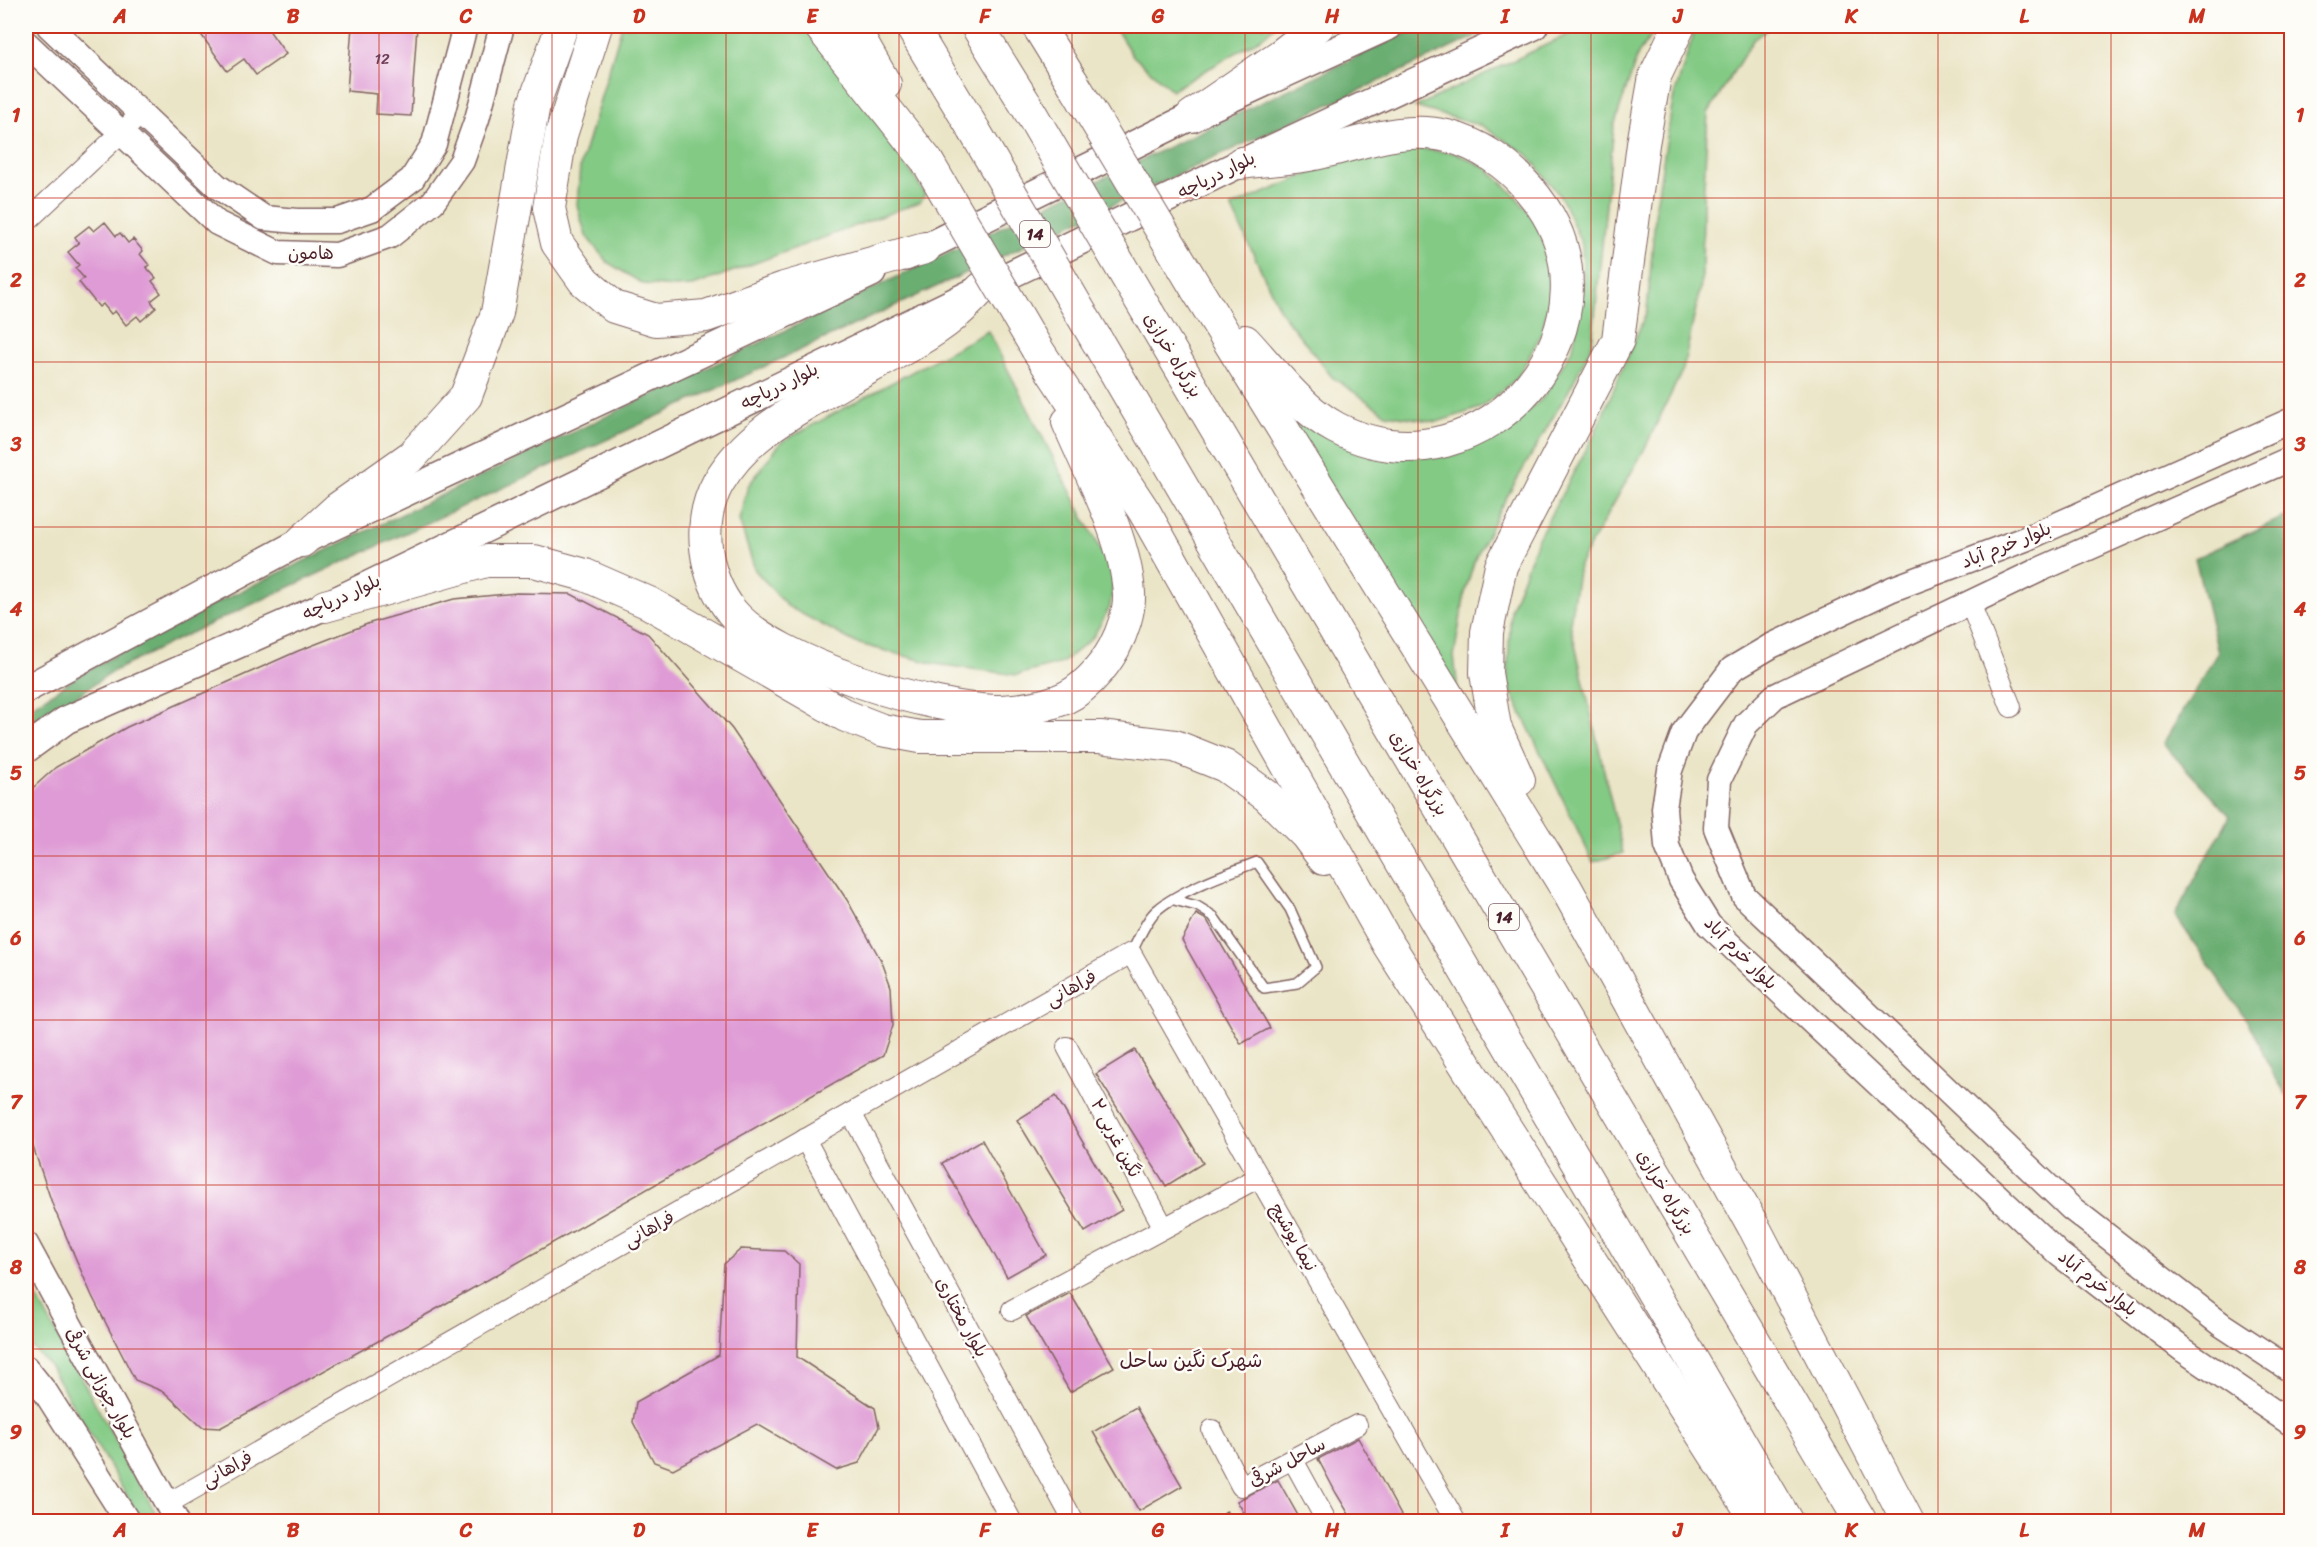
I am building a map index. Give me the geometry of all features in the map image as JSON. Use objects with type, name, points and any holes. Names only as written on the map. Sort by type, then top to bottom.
[{"type":"highway","points":[[302,541],[337,509],[412,456],[466,396],[497,313],[534,105],[562,26]]},
{"type":"highway","points":[[596,26],[561,135],[549,208],[557,243],[584,281],[614,307],[656,320],[706,316],[784,288],[925,248]]},
{"type":"highway","points":[[820,26],[927,161]]},
{"type":"highway","points":[[852,26],[927,161],[1037,349],[1144,512],[1388,944],[1758,1521]]},
{"type":"highway","name":"14","points":[[911,26],[1787,1521]]},
{"type":"highway","name":"بزرگراه خرازی","points":[[977,26],[1026,105],[1861,1521]]},
{"type":"highway","points":[[1038,26],[1196,288],[1566,888],[1756,1231],[1908,1521]]},
{"type":"highway","points":[[1054,26],[1073,83]]},
{"type":"highway","points":[[1192,116],[1281,55],[1317,26]]},
{"type":"highway","points":[[1566,888],[1495,727],[1486,673],[1487,632],[1501,566],[1618,340],[1643,144],[1655,76],[1679,26]]},
{"type":"highway","points":[[1196,288],[1305,405],[1336,428],[1372,441],[1402,446],[1434,443],[1468,435],[1501,416],[1527,392],[1545,363],[1563,323],[1568,291],[1564,258],[1553,224],[1539,199],[1519,177],[1496,158],[1471,144],[1445,135],[1411,134],[1377,137],[1309,155],[1241,162]]},
{"type":"highway","points":[[982,288],[951,318],[770,425],[735,457],[716,486],[704,531],[711,575],[732,613],[770,642],[818,666],[908,698],[999,711],[1029,708],[1061,700],[1102,670],[1122,633],[1130,595],[1116,535],[1037,349]]},
{"type":"highway","points":[[325,606],[486,561],[534,561],[585,575],[649,603],[846,716],[882,730],[920,737],[1101,737],[1175,747],[1225,766],[1267,796],[1306,835],[1388,944]]},
{"type":"main road","points":[[26,689],[302,541],[925,248],[1192,116],[1389,26]]},
{"type":"main road","name":"بلوار دریاچه","points":[[26,749],[66,720],[325,606],[1241,162],[1534,26]]},
{"type":"street","name":"هامون","points":[[49,26],[217,186],[264,218],[337,221],[372,210],[412,179],[434,144],[465,26]]},
{"type":"street","name":"هامون","points":[[26,43],[217,223],[278,253],[337,255],[390,236],[433,202],[462,161],[477,119],[502,26]]},
{"type":"street","points":[[26,222],[140,115]]},
{"type":"street","name":"بلوار خرم آباد","points":[[2292,420],[2025,539],[1893,589],[1771,646],[1732,669],[1684,732],[1670,770],[1664,808],[1667,846],[1681,880],[1709,925],[2059,1254],[2182,1349],[2292,1424]]},
{"type":"street","name":"بلوار خرم آباد","points":[[2292,458],[2041,569],[1776,696],[1746,724],[1719,780],[1716,828],[1744,896],[2071,1208],[2222,1325],[2292,1371]]},
{"type":"street","points":[[2025,539],[2041,569]]},
{"type":"street","points":[[1970,603],[2011,707]]},
{"type":"street","name":"فراهانی","points":[[172,1513],[805,1139],[1131,954]]},
{"type":"street","name":"نیما یوشیج","points":[[1131,954],[1456,1521]]},
{"type":"street","name":"نگین غربی ۲","points":[[1067,1047],[1164,1228]]},
{"type":"street","name":"بلوار مختاری","points":[[851,1113],[1074,1521]]},
{"type":"street","points":[[805,1139],[1012,1521]]},
{"type":"street","points":[[1012,1310],[1259,1178]]},
{"type":"street","name":"بلوار جوزانی شرقی","points":[[26,1244],[172,1513]]},
{"type":"street","points":[[26,1368],[46,1393],[126,1521]]},
{"type":"street","name":"ساحل شرقی","points":[[1212,1430],[1241,1486],[1357,1425]]},
{"type":"street","points":[[1293,1460],[1327,1521]]},
{"type":"lane","points":[[1131,954],[1156,910],[1174,900],[1216,877],[1257,862],[1290,909],[1316,967],[1297,983],[1264,988],[1213,916],[1197,906],[1174,900]]},
{"type":"path","points":[[2286,1064],[2292,1059]]},
{"type":"path","points":[[1225,1511],[1231,1521]]},
{"type":"green space","points":[[622,26],[804,26],[873,115],[925,194],[920,202],[693,286],[643,284],[607,262],[586,236],[577,206],[580,167]]},
{"type":"green space","points":[[1114,26],[1275,26],[1260,39],[1172,90],[1132,55]]},
{"type":"green space","points":[[1421,26],[1498,26],[184,636],[110,673],[26,732],[26,710],[80,675],[158,631]]},
{"type":"green space","points":[[1586,26],[1658,26],[1638,54],[1614,126],[1592,344],[1572,385],[1501,507],[1474,562],[1465,592],[1454,656],[1460,709],[1254,363],[1318,429],[1489,434],[1518,419],[1543,398],[1573,348],[1584,287],[1582,245],[1562,199],[1528,155],[1482,126],[1415,107]]},
{"type":"green space","points":[[1696,26],[1771,26],[1753,40],[1708,113],[1702,280],[1683,369],[1644,450],[1579,565],[1570,623],[1623,853],[1593,862],[1507,683],[1511,609],[1537,540],[1594,435],[1647,311],[1656,205],[1673,100]]},
{"type":"green space","points":[[1394,146],[1456,153],[1486,168],[1514,194],[1536,222],[1547,253],[1552,289],[1542,333],[1517,378],[1480,408],[1437,422],[1386,414],[1332,377],[1281,312],[1231,207],[1339,161]]},
{"type":"green space","points":[[988,331],[1114,576],[1110,607],[1093,637],[1062,663],[1017,675],[935,664],[856,643],[787,606],[755,570],[739,520],[748,486],[781,442]]},
{"type":"green space","points":[[2291,514],[2291,1102],[2273,1074],[2254,1031],[2175,915],[2230,816],[2163,744],[2218,652],[2195,558]]},
{"type":"green space","points":[[26,1278],[160,1521],[142,1521],[49,1365],[26,1341]]},
{"type":"building","points":[[195,26],[266,26],[286,54],[256,75],[244,59],[227,71]]},
{"type":"building","points":[[352,26],[417,26],[411,116],[376,114],[377,94],[347,91]]},
{"type":"building","points":[[105,222],[116,236],[120,233],[128,243],[133,239],[143,251],[140,254],[149,265],[146,267],[156,278],[152,281],[161,293],[151,301],[156,308],[141,321],[137,316],[126,325],[115,311],[111,314],[103,304],[99,307],[79,282],[84,278],[75,268],[79,265],[68,252],[79,243],[75,237],[89,226],[94,231]]},
{"type":"building","points":[[517,593],[571,594],[648,634],[732,729],[847,900],[882,962],[891,987],[893,1025],[883,1055],[431,1312],[220,1428],[202,1427],[164,1392],[135,1380],[92,1296],[53,1206],[26,1126],[26,794],[56,767],[127,727],[298,651],[370,623],[454,599]]},
{"type":"building","points":[[1196,914],[1207,920],[1270,1028],[1241,1044],[1182,940]]},
{"type":"building","points":[[1135,1050],[1203,1163],[1166,1186],[1096,1074]]},
{"type":"building","points":[[1056,1096],[1122,1210],[1085,1232],[1017,1120]]},
{"type":"building","points":[[982,1140],[1046,1255],[1007,1277],[942,1163]]},
{"type":"building","points":[[741,1249],[784,1251],[799,1264],[797,1357],[875,1408],[879,1427],[859,1463],[836,1470],[757,1424],[673,1469],[654,1462],[633,1422],[636,1402],[719,1355],[724,1264]]},
{"type":"building","points":[[1070,1293],[1114,1367],[1070,1392],[1026,1316]]},
{"type":"building","points":[[1136,1407],[1182,1486],[1139,1511],[1093,1432]]},
{"type":"building","points":[[1358,1438],[1404,1521],[1353,1521],[1336,1493],[1318,1459]]},
{"type":"building","points":[[1278,1480],[1301,1521],[1249,1521],[1237,1501]]},
{"type":"district","name":"شهرک نگین ساحل","points":[[1191,1360]]}]
